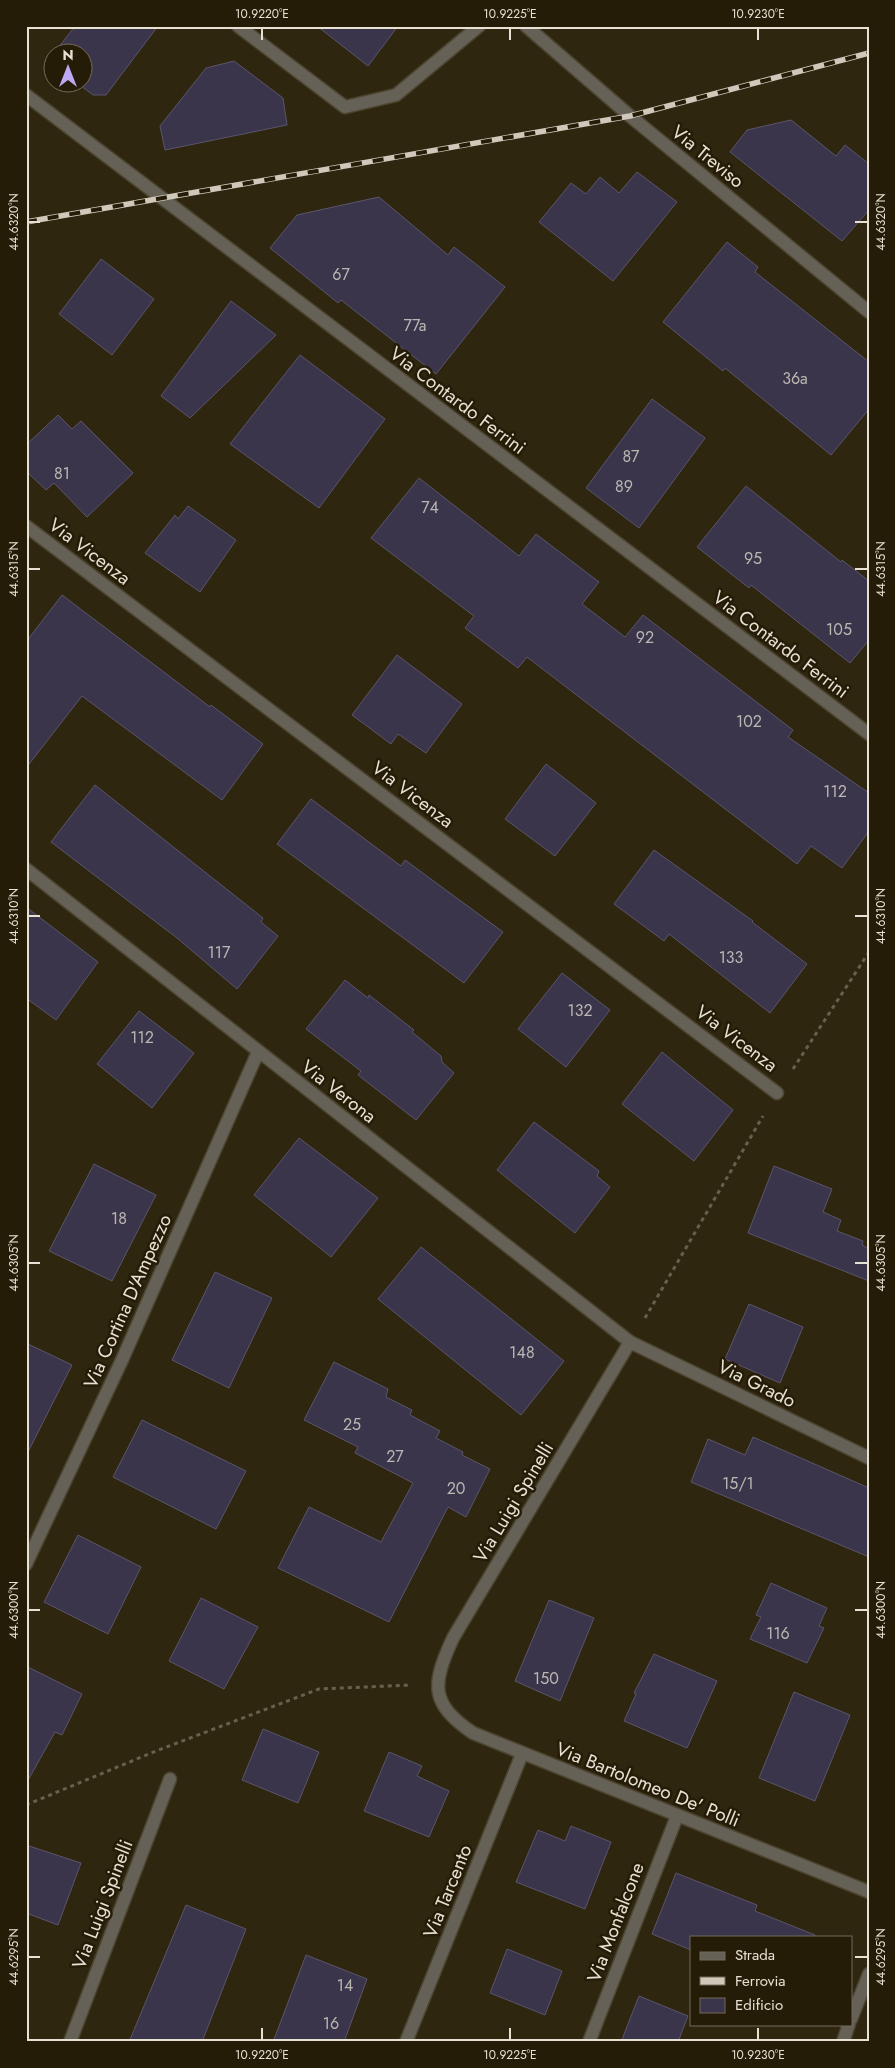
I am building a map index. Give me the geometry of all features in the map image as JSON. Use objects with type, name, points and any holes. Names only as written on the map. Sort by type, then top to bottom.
[{"type":"street","points":[[238,26],[345,106],[396,96],[479,26]]},
{"type":"street","name":"Via Treviso","points":[[526,26],[630,116],[869,312]]},
{"type":"street","name":"Via Contardo Ferrini","points":[[26,95],[869,734]]},
{"type":"street","name":"Via Vicenza","points":[[26,526],[778,1093]]},
{"type":"street","name":"Via Verona","points":[[26,869],[630,1342]]},
{"type":"street","name":"Via Cortina D'Ampezzo","points":[[26,1564],[122,1360],[258,1052]]},
{"type":"street","name":"Via Grado","points":[[630,1342],[869,1458]]},
{"type":"street","name":"Via Luigi Spinelli","points":[[437,1684],[445,1656],[453,1638],[630,1342]]},
{"type":"street","name":"Via Bartolomeo De' Polli","points":[[437,1684],[439,1696],[445,1709],[457,1722],[473,1733],[869,1892]]},
{"type":"street","name":"Via Tarcento","points":[[406,2042],[522,1754]]},
{"type":"street","name":"Via Luigi Spinelli","points":[[70,2042],[170,1779]]},
{"type":"street","name":"Via Monfalcone","points":[[589,2042],[677,1816]]},
{"type":"street","points":[[852,2016],[869,1974]]},
{"type":"street","points":[[842,2042],[848,2026]]},
{"type":"path","points":[[630,1342],[778,1093],[869,952]]},
{"type":"path","points":[[26,1805],[156,1751],[319,1690],[437,1684]]},
{"type":"building","points":[[75,26],[158,26],[106,95],[93,95],[89,92],[92,92],[92,42],[63,42]]},
{"type":"building","points":[[317,26],[398,26],[368,66]]},
{"type":"building","points":[[234,61],[283,98],[287,125],[165,150],[160,126],[206,68]]},
{"type":"building","points":[[791,120],[836,156],[845,145],[869,164],[869,210],[842,241],[730,152],[747,130]]},
{"type":"building","points":[[637,172],[677,202],[613,281],[539,222],[571,183],[586,194],[600,177],[619,193]]},
{"type":"building","points":[[379,197],[448,255],[454,247],[505,287],[436,374],[341,300],[338,303],[270,248],[297,215]]},
{"type":"building","points":[[727,242],[758,267],[755,272],[869,362],[869,409],[831,455],[725,368],[723,371],[663,322]]},
{"type":"building","points":[[101,259],[154,299],[112,355],[59,314]]},
{"type":"building","points":[[231,301],[276,335],[190,418],[161,396]]},
{"type":"building","points":[[300,355],[385,419],[319,508],[230,444]]},
{"type":"building","points":[[652,399],[705,438],[639,528],[586,488]]},
{"type":"building","points":[[58,415],[72,429],[81,421],[133,473],[87,517],[54,483],[46,490],[26,471],[26,445]]},
{"type":"building","points":[[419,478],[519,556],[536,534],[599,582],[582,604],[625,637],[643,615],[793,730],[788,737],[869,793],[869,831],[842,868],[811,846],[797,864],[527,657],[518,668],[465,628],[474,616],[371,538]]},
{"type":"building","points":[[746,486],[841,562],[842,560],[869,581],[869,640],[850,663],[751,585],[749,588],[697,547]]},
{"type":"building","points":[[188,506],[236,540],[200,592],[145,553],[175,515],[178,519]]},
{"type":"building","points":[[62,595],[210,707],[211,705],[263,744],[222,800],[82,696],[26,768],[26,642]]},
{"type":"building","points":[[397,655],[462,704],[426,753],[398,734],[391,744],[352,715]]},
{"type":"building","points":[[546,764],[596,803],[555,856],[505,819]]},
{"type":"building","points":[[95,785],[263,918],[261,922],[278,936],[237,989],[177,938],[51,842]]},
{"type":"building","points":[[311,799],[401,866],[405,860],[503,932],[464,983],[277,844]]},
{"type":"building","points":[[654,850],[753,921],[807,964],[770,1013],[669,934],[664,941],[614,904]]},
{"type":"building","points":[[26,907],[98,962],[56,1020],[26,998]]},
{"type":"building","points":[[562,973],[610,1010],[566,1067],[518,1029]]},
{"type":"building","points":[[345,980],[368,998],[369,995],[414,1030],[412,1032],[441,1056],[442,1062],[454,1073],[416,1120],[358,1075],[361,1071],[306,1029]]},
{"type":"building","points":[[139,1011],[194,1053],[152,1108],[97,1064]]},
{"type":"building","points":[[662,1052],[733,1110],[694,1161],[622,1104]]},
{"type":"building","points":[[534,1122],[599,1171],[597,1176],[610,1187],[575,1233],[497,1170]]},
{"type":"building","points":[[299,1138],[378,1198],[331,1257],[254,1195]]},
{"type":"building","points":[[94,1164],[156,1195],[112,1281],[49,1251]]},
{"type":"building","points":[[774,1166],[832,1189],[823,1212],[841,1220],[837,1231],[863,1241],[862,1245],[869,1249],[869,1281],[748,1233]]},
{"type":"building","points":[[421,1247],[564,1361],[521,1415],[378,1299]]},
{"type":"building","points":[[215,1272],[272,1298],[229,1388],[172,1360]]},
{"type":"building","points":[[749,1304],[803,1327],[780,1383],[725,1359]]},
{"type":"building","points":[[26,1343],[72,1365],[26,1456]]},
{"type":"building","points":[[334,1362],[388,1389],[386,1397],[412,1410],[410,1415],[440,1431],[436,1438],[463,1452],[462,1455],[490,1469],[466,1517],[448,1507],[389,1622],[278,1568],[309,1507],[381,1542],[413,1483],[355,1453],[358,1447],[304,1420]]},
{"type":"building","points":[[142,1420],[246,1471],[216,1529],[113,1477]]},
{"type":"building","points":[[753,1437],[869,1488],[869,1557],[691,1482],[708,1439],[745,1455]]},
{"type":"building","points":[[78,1535],[141,1567],[108,1634],[44,1602]]},
{"type":"building","points":[[771,1583],[827,1608],[819,1626],[824,1628],[807,1663],[750,1639],[761,1617],[756,1615]]},
{"type":"building","points":[[201,1598],[258,1627],[224,1689],[169,1661]]},
{"type":"building","points":[[549,1600],[594,1618],[560,1701],[515,1681]]},
{"type":"building","points":[[654,1654],[717,1681],[687,1748],[624,1721],[636,1694],[634,1693]]},
{"type":"building","points":[[26,1666],[82,1694],[62,1735],[55,1732],[26,1784]]},
{"type":"building","points":[[794,1692],[850,1715],[815,1801],[759,1778]]},
{"type":"building","points":[[263,1729],[319,1752],[298,1803],[242,1780]]},
{"type":"building","points":[[389,1752],[422,1766],[417,1776],[449,1791],[429,1837],[364,1811]]},
{"type":"building","points":[[571,1826],[611,1842],[585,1909],[516,1882],[538,1830],[565,1841]]},
{"type":"building","points":[[26,1845],[81,1863],[58,1925],[26,1913]]},
{"type":"building","points":[[676,1873],[757,1905],[755,1911],[815,1935],[690,1936],[690,1950],[652,1934]]},
{"type":"building","points":[[186,1905],[246,1929],[202,2042],[129,2042]]},
{"type":"building","points":[[507,1949],[562,1971],[545,2015],[490,1993]]},
{"type":"building","points":[[306,1955],[367,1979],[344,2042],[273,2042]]},
{"type":"building","points":[[639,1996],[688,2016],[678,2042],[621,2042]]},
{"type":"railway","points":[[26,222],[630,116],[869,53]]}]
